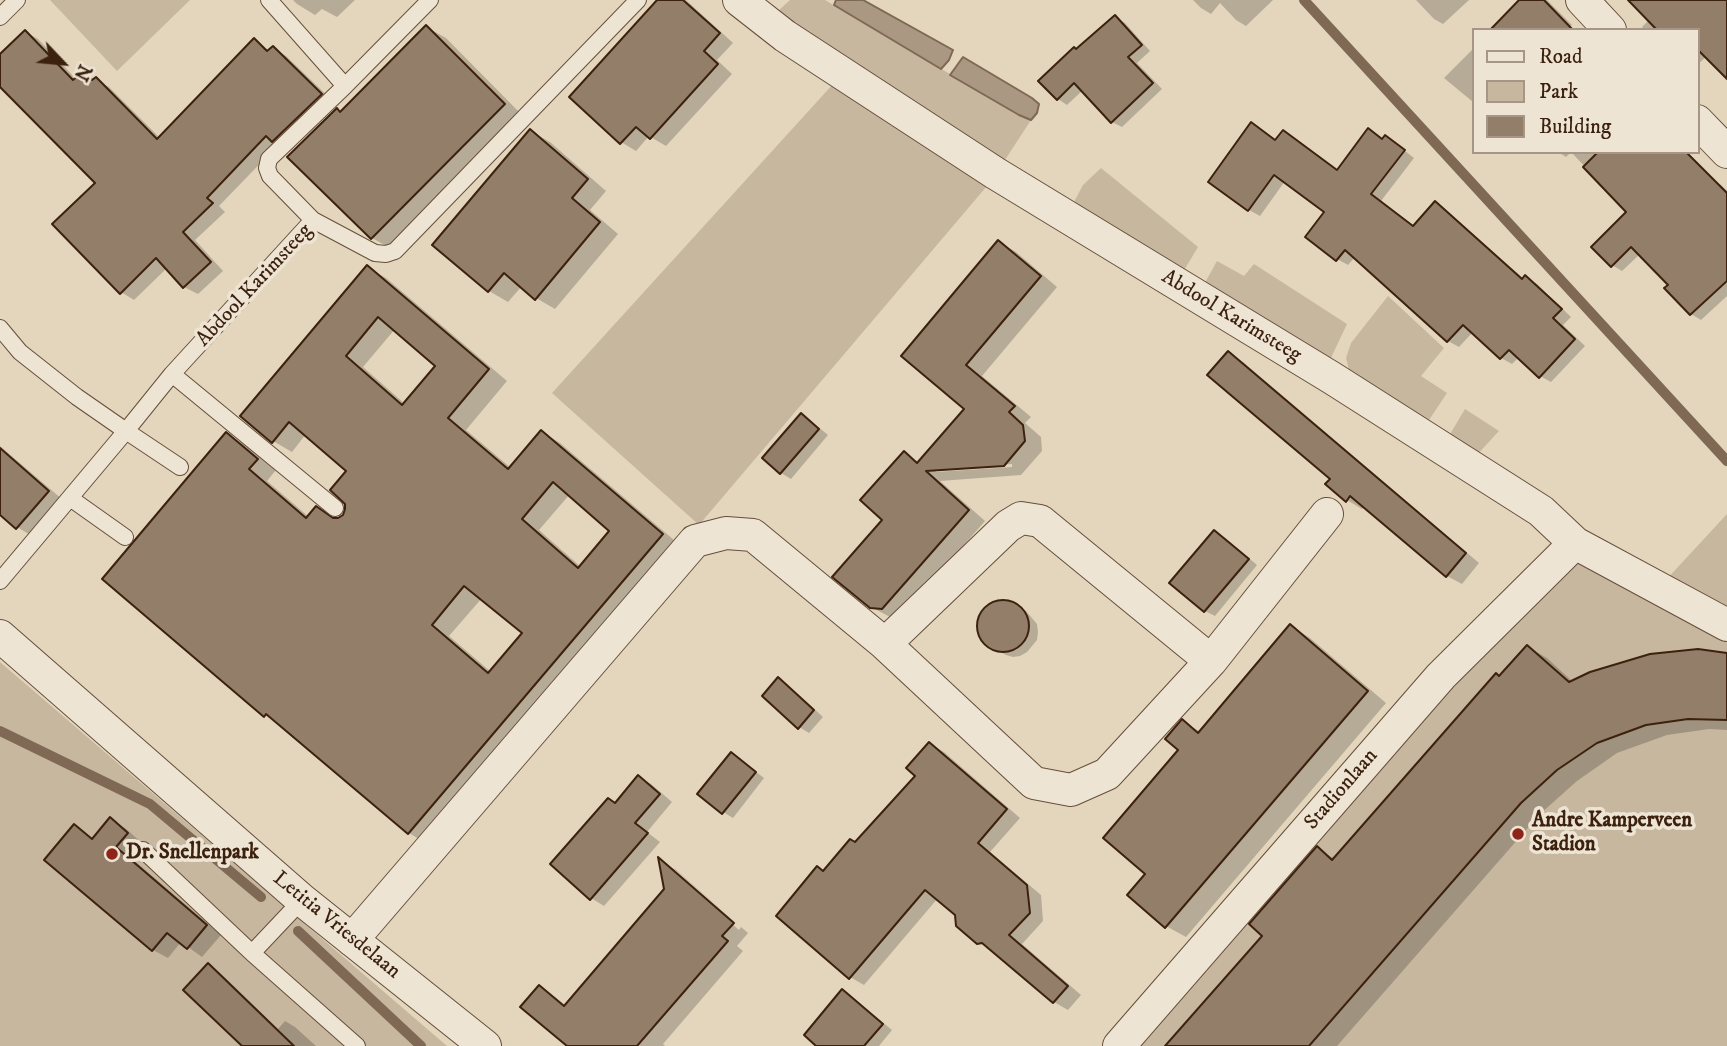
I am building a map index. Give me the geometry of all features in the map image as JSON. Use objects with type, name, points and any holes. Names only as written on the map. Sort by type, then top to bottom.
[{"type":"street","name":"Abdool Karimsteeg","points":[[739,0],[785,36],[995,173],[1332,378],[1541,511],[1575,543],[1727,625]]},
{"type":"street","points":[[1582,0],[1608,28]]},
{"type":"street","points":[[1699,123],[1727,152]]},
{"type":"street","points":[[352,940],[695,541],[726,533],[753,536],[885,644],[1034,783],[1071,790],[1107,774],[1210,661],[1327,514]]},
{"type":"street","points":[[885,644],[1007,526],[1021,518],[1040,521],[1210,661]]},
{"type":"street","name":"Stadionlaan","points":[[1119,1046],[1441,676],[1575,543]]},
{"type":"street","name":"Letitia Vriesdelaan","points":[[0,636],[302,900],[482,1045]]},
{"type":"lane","points":[[0,17],[17,0]]},
{"type":"lane","points":[[269,0],[345,86]]},
{"type":"lane","points":[[313,220],[270,176],[267,168],[270,159],[430,0]]},
{"type":"lane","name":"Abdool Karimsteeg","points":[[0,582],[172,374],[313,220],[374,253],[386,254],[395,251],[638,0]]},
{"type":"lane","points":[[0,328],[20,352],[77,397],[180,467]]},
{"type":"lane","points":[[172,374],[335,508]]},
{"type":"lane","points":[[70,498],[125,537]]},
{"type":"lane","points":[[143,850],[252,953],[357,1046]]},
{"type":"lane","points":[[252,953],[302,900]]},
{"type":"green space","points":[[50,0],[190,0],[117,71]]},
{"type":"green space","points":[[790,0],[825,0],[1031,120],[1003,163],[777,12]]},
{"type":"green space","points":[[834,83],[987,186],[699,525],[552,393]]},
{"type":"green space","points":[[1101,168],[1198,247],[1180,277],[1080,216],[1074,202],[1083,185]]},
{"type":"green space","points":[[1217,261],[1244,276],[1254,264],[1347,324],[1329,362],[1201,290]]},
{"type":"green space","points":[[1388,296],[1444,348],[1421,376],[1447,393],[1425,426],[1350,374],[1346,358],[1351,343]]},
{"type":"green space","points":[[1465,409],[1499,431],[1475,457],[1446,441]]},
{"type":"green space","points":[[1727,514],[1727,613],[1665,581]]},
{"type":"green space","name":"Andre Kamperveen Stadion","points":[[1584,554],[1727,626],[1727,1046],[1132,1046],[1432,694]]},
{"type":"green space","name":"Dr. Snellenpark","points":[[0,662],[447,1046],[0,1046]]},
{"type":"shaded area","points":[[836,0],[863,0],[953,50],[949,60],[941,69],[834,5]]},
{"type":"shaded area","points":[[963,57],[1032,98],[1039,104],[1037,113],[1031,120],[1019,115],[950,75]]},
{"type":"building","points":[[657,0],[683,0],[720,33],[704,51],[718,64],[650,139],[636,127],[620,144],[569,97]]},
{"type":"building","points":[[1519,0],[1544,0],[1571,28],[1492,28]]},
{"type":"building","points":[[1628,0],[1727,0],[1727,79],[1699,51],[1699,28],[1655,28]]},
{"type":"building","points":[[1115,15],[1142,45],[1128,57],[1153,83],[1111,123],[1074,83],[1057,100],[1038,81],[1074,47],[1076,49]]},
{"type":"building","points":[[426,25],[505,104],[371,239],[287,157],[337,108],[340,112]]},
{"type":"building","points":[[25,30],[73,80],[82,71],[92,80],[96,77],[157,139],[254,38],[267,51],[273,46],[322,94],[272,142],[266,136],[207,198],[213,203],[183,232],[211,262],[183,288],[156,258],[120,294],[52,224],[95,183],[0,87],[0,54]]},
{"type":"building","points":[[1251,122],[1275,140],[1283,130],[1337,170],[1368,128],[1382,139],[1385,135],[1405,150],[1371,194],[1413,226],[1435,201],[1522,279],[1525,275],[1562,309],[1553,318],[1575,339],[1539,378],[1509,350],[1500,359],[1463,325],[1447,342],[1345,250],[1336,261],[1305,237],[1324,212],[1274,175],[1248,211],[1208,182]]},
{"type":"building","points":[[530,129],[588,179],[572,198],[600,222],[535,300],[504,273],[488,292],[432,245]]},
{"type":"building","points":[[1596,154],[1688,154],[1727,193],[1727,281],[1690,315],[1664,288],[1668,285],[1631,247],[1611,267],[1591,247],[1626,212],[1583,167]]},
{"type":"building","points":[[998,240],[1041,276],[966,365],[1015,406],[1009,412],[1023,425],[1025,441],[1004,466],[926,471],[969,510],[882,609],[870,608],[832,577],[882,520],[860,500],[904,451],[917,463],[964,409],[901,356]]},
{"type":"building","points":[[367,265],[489,369],[448,418],[508,469],[541,430],[663,534],[408,834],[266,714],[264,717],[102,579],[226,432],[258,459],[249,469],[306,518],[316,506],[333,518],[343,515],[345,504],[330,490],[346,471],[289,422],[272,443],[240,416]],"holes":[[[378,317],[435,366],[402,405],[346,356]],[[553,482],[609,531],[578,568],[522,519]],[[464,586],[522,633],[488,673],[432,625]]]},
{"type":"building","points":[[1228,351],[1466,553],[1446,577],[1350,496],[1346,502],[1325,484],[1330,479],[1207,375]]},
{"type":"building","points":[[801,413],[819,429],[780,474],[762,458]]},
{"type":"building","points":[[0,448],[49,491],[16,529],[0,515]]},
{"type":"building","points":[[1214,530],[1249,559],[1204,612],[1169,583]]},
{"type":"building","points":[[1003,600],[1013,602],[1021,608],[1027,616],[1027,636],[1021,644],[1013,650],[1003,652],[993,650],[985,644],[979,636],[977,626],[979,616],[985,608],[993,602]]},
{"type":"building","points":[[1290,624],[1368,691],[1165,928],[1127,895],[1145,874],[1103,838],[1178,750],[1165,739],[1182,719],[1198,733]]},
{"type":"building","points":[[1527,645],[1569,682],[1590,672],[1650,654],[1698,649],[1727,653],[1727,720],[1688,719],[1646,725],[1597,743],[1557,770],[1521,803],[1309,1046],[1165,1046],[1262,936],[1249,924],[1317,846],[1332,860],[1496,673],[1499,676]]},
{"type":"building","points":[[778,677],[814,710],[798,729],[762,696]]},
{"type":"building","points":[[929,742],[1007,809],[978,843],[1027,885],[1030,913],[1009,935],[1068,986],[1053,1003],[982,943],[977,944],[956,926],[955,915],[925,890],[849,979],[776,916],[817,866],[823,871],[850,839],[855,842],[915,776],[906,768]]},
{"type":"building","points":[[731,752],[756,772],[722,814],[697,794]]},
{"type":"building","points":[[638,775],[660,794],[635,823],[648,833],[590,900],[550,864],[608,798],[615,803]]},
{"type":"building","points":[[110,817],[128,833],[116,847],[207,925],[187,949],[167,933],[152,951],[44,860],[74,824],[92,839]]},
{"type":"building","points":[[658,857],[734,923],[722,936],[728,941],[637,1046],[567,1046],[520,1007],[539,985],[564,1006],[664,889]]},
{"type":"building","points":[[208,963],[294,1046],[242,1046],[183,990]]},
{"type":"building","points":[[842,989],[883,1024],[864,1046],[816,1046],[804,1035]]},
{"type":"waterway","points":[[1304,0],[1727,461]]},
{"type":"waterway","points":[[0,731],[150,804],[261,897]]},
{"type":"waterway","points":[[298,931],[421,1046]]},
{"type":"place","name":"Andre Kamperveen Stadion","points":[[1518,834]]},
{"type":"place","name":"Dr. Snellenpark","points":[[112,854]]}]
